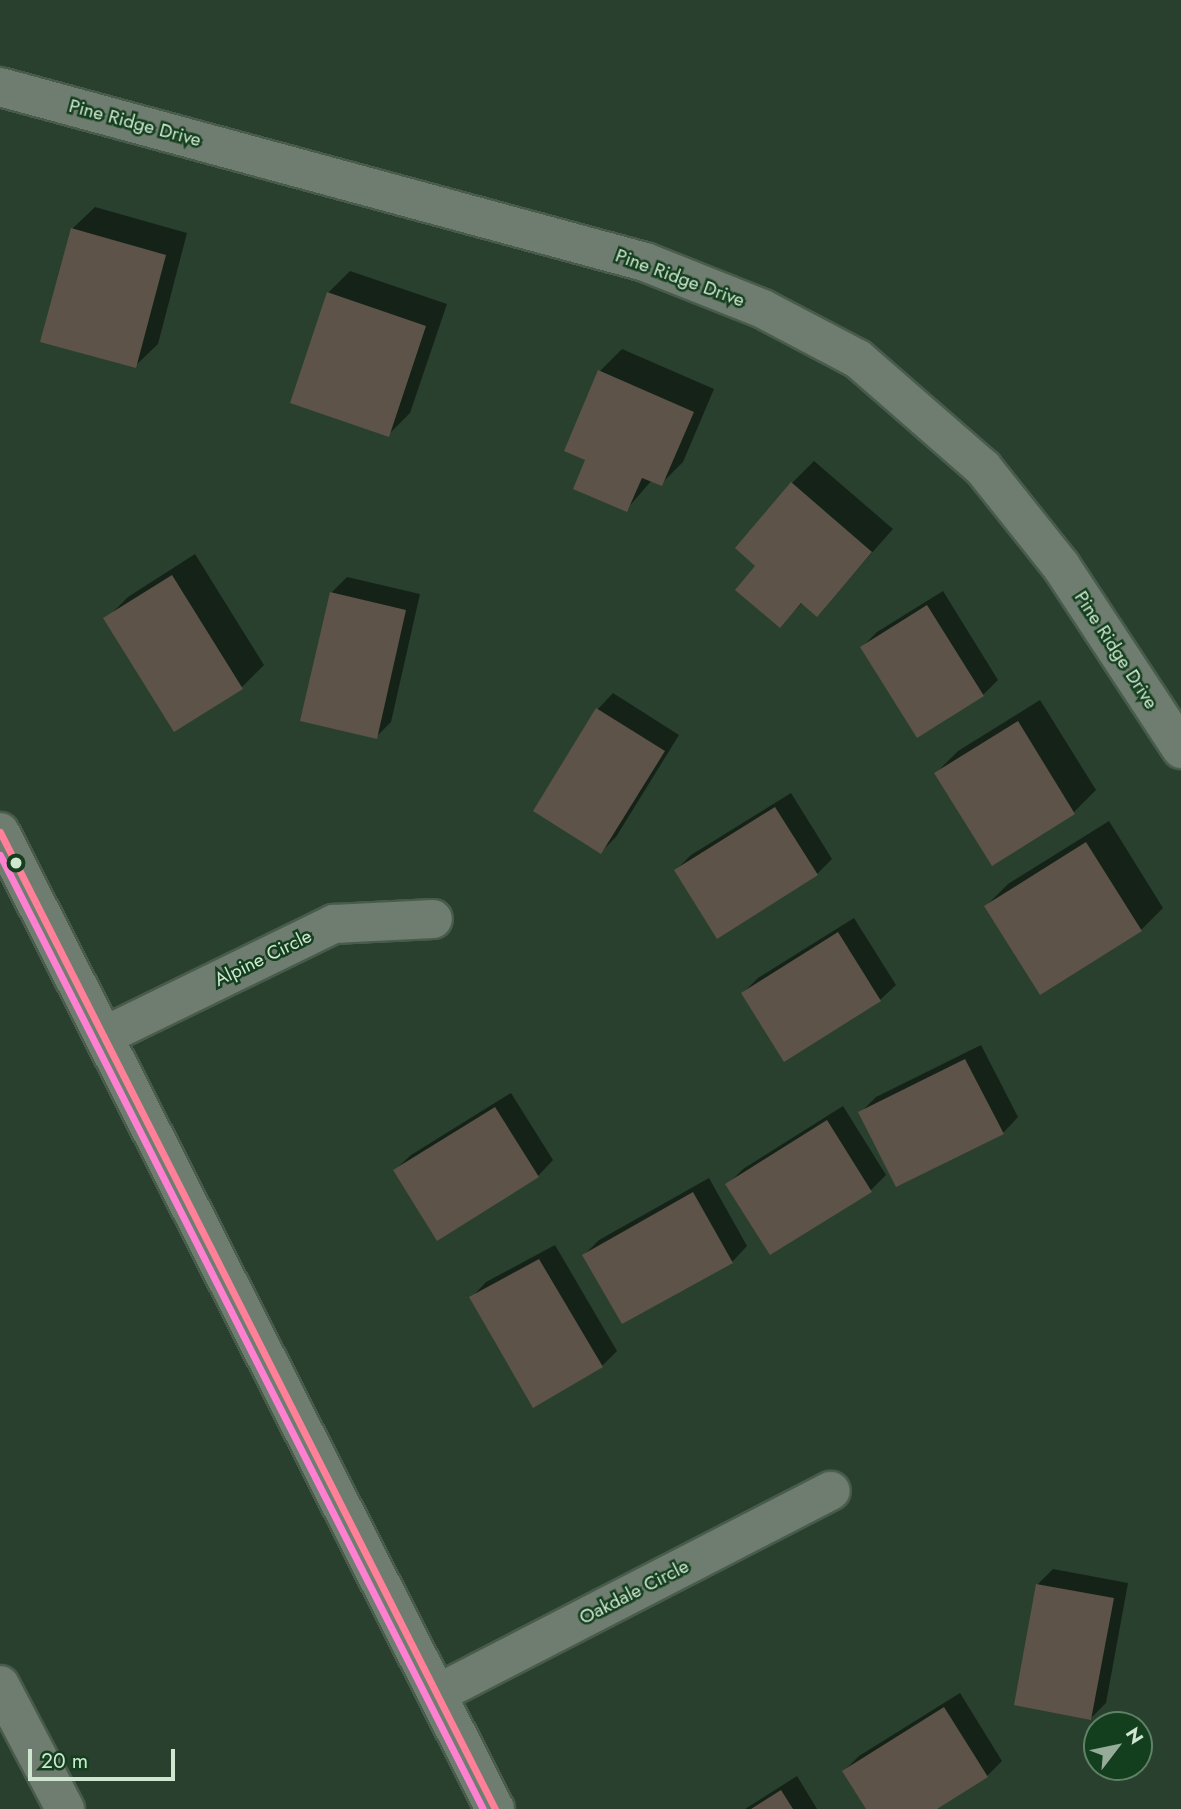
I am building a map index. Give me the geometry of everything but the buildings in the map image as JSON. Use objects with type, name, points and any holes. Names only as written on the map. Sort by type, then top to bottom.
[{"type":"street","name":"Pine Ridge Drive","points":[[0,87],[645,262],[763,309],[858,359],[984,468],[1061,566],[1181,749]]},
{"type":"street","points":[[0,832],[495,1809]]},
{"type":"street","name":"Alpine Circle","points":[[104,1036],[334,924],[433,919]]},
{"type":"street","name":"Oakdale Circle","points":[[437,1694],[831,1491]]},
{"type":"street","points":[[0,1685],[65,1809]]},
{"type":"transit line","points":[[0,832],[495,1809]]},
{"type":"transit line","points":[[0,855],[483,1809]]}]
